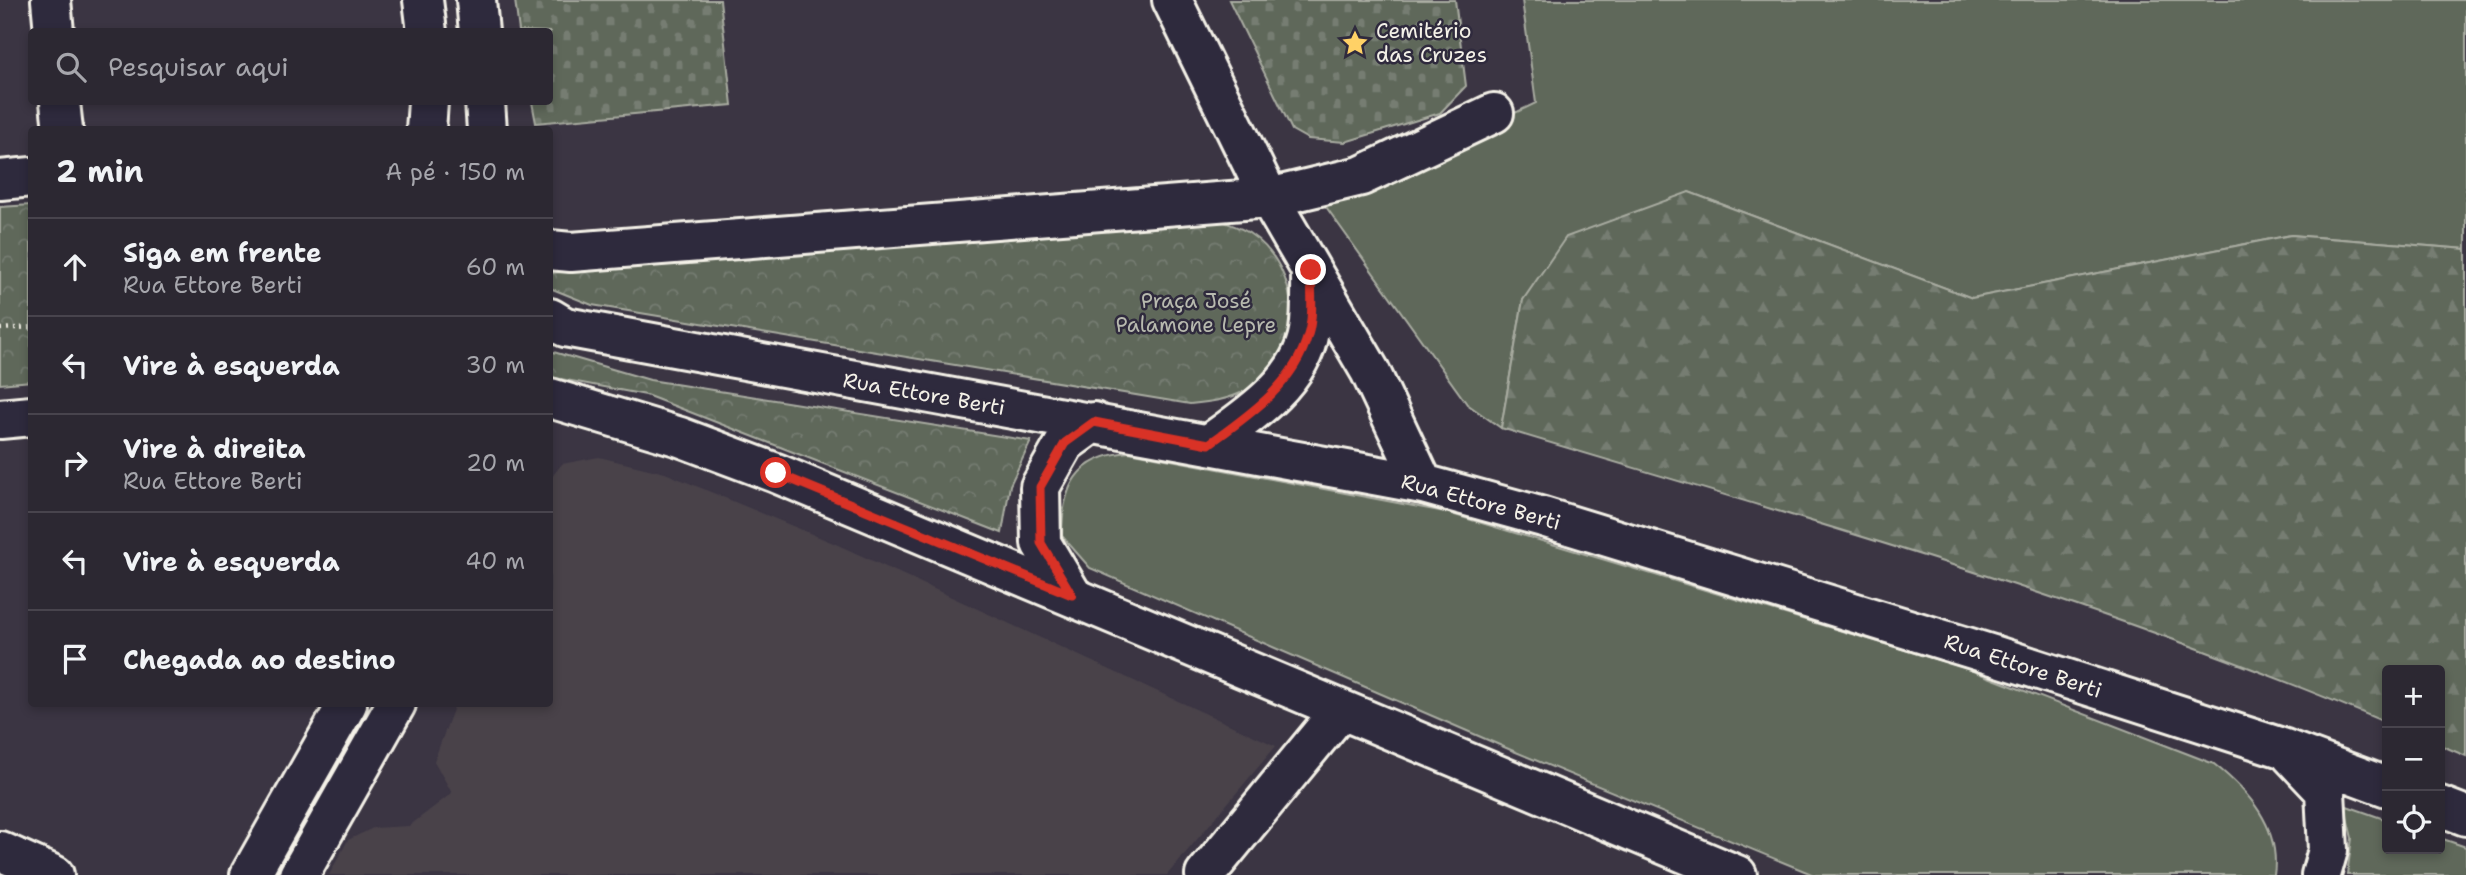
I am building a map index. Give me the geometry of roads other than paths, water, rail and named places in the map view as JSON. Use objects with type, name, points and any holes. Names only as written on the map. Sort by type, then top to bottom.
[{"type":"street","points":[[51,0],[54,28]]},
{"type":"street","points":[[423,0],[426,28]]},
{"type":"street","points":[[476,0],[479,28]]},
{"type":"street","points":[[1172,0],[1269,198],[1370,372],[1423,484]]},
{"type":"street","points":[[60,105],[63,126]]},
{"type":"street","points":[[426,126],[429,105]]},
{"type":"street","points":[[485,105],[487,126]]},
{"type":"street","points":[[553,250],[571,253],[1269,198],[1361,176],[1494,113]]},
{"type":"street","points":[[0,180],[28,177]]},
{"type":"street","points":[[1209,444],[1256,410],[1293,370],[1309,333],[1311,270]]},
{"type":"street","name":"Rua Ettore Berti","points":[[553,320],[565,327],[814,375],[1094,422],[1423,484],[1556,521],[2285,749],[2382,785]]},
{"type":"street","points":[[553,399],[680,437],[1072,595],[1340,711],[1737,875]]},
{"type":"street","points":[[0,419],[28,416]]},
{"type":"street","points":[[1072,595],[1041,543],[1040,487],[1065,443],[1094,422]]},
{"type":"street","points":[[250,875],[345,707]]},
{"type":"street","points":[[299,875],[394,707]]},
{"type":"street","points":[[1205,875],[1340,711]]},
{"type":"street","points":[[2285,749],[2325,790],[2328,850],[2321,875]]},
{"type":"street","points":[[2445,808],[2466,816]]},
{"type":"street","points":[[0,851],[54,875]]},
{"type":"place","name":"Cemitério das Cruzes","points":[[1355,43]]},
{"type":"park label","name":"Praça José Palamone Lepre","points":[[1196,313]]}]
